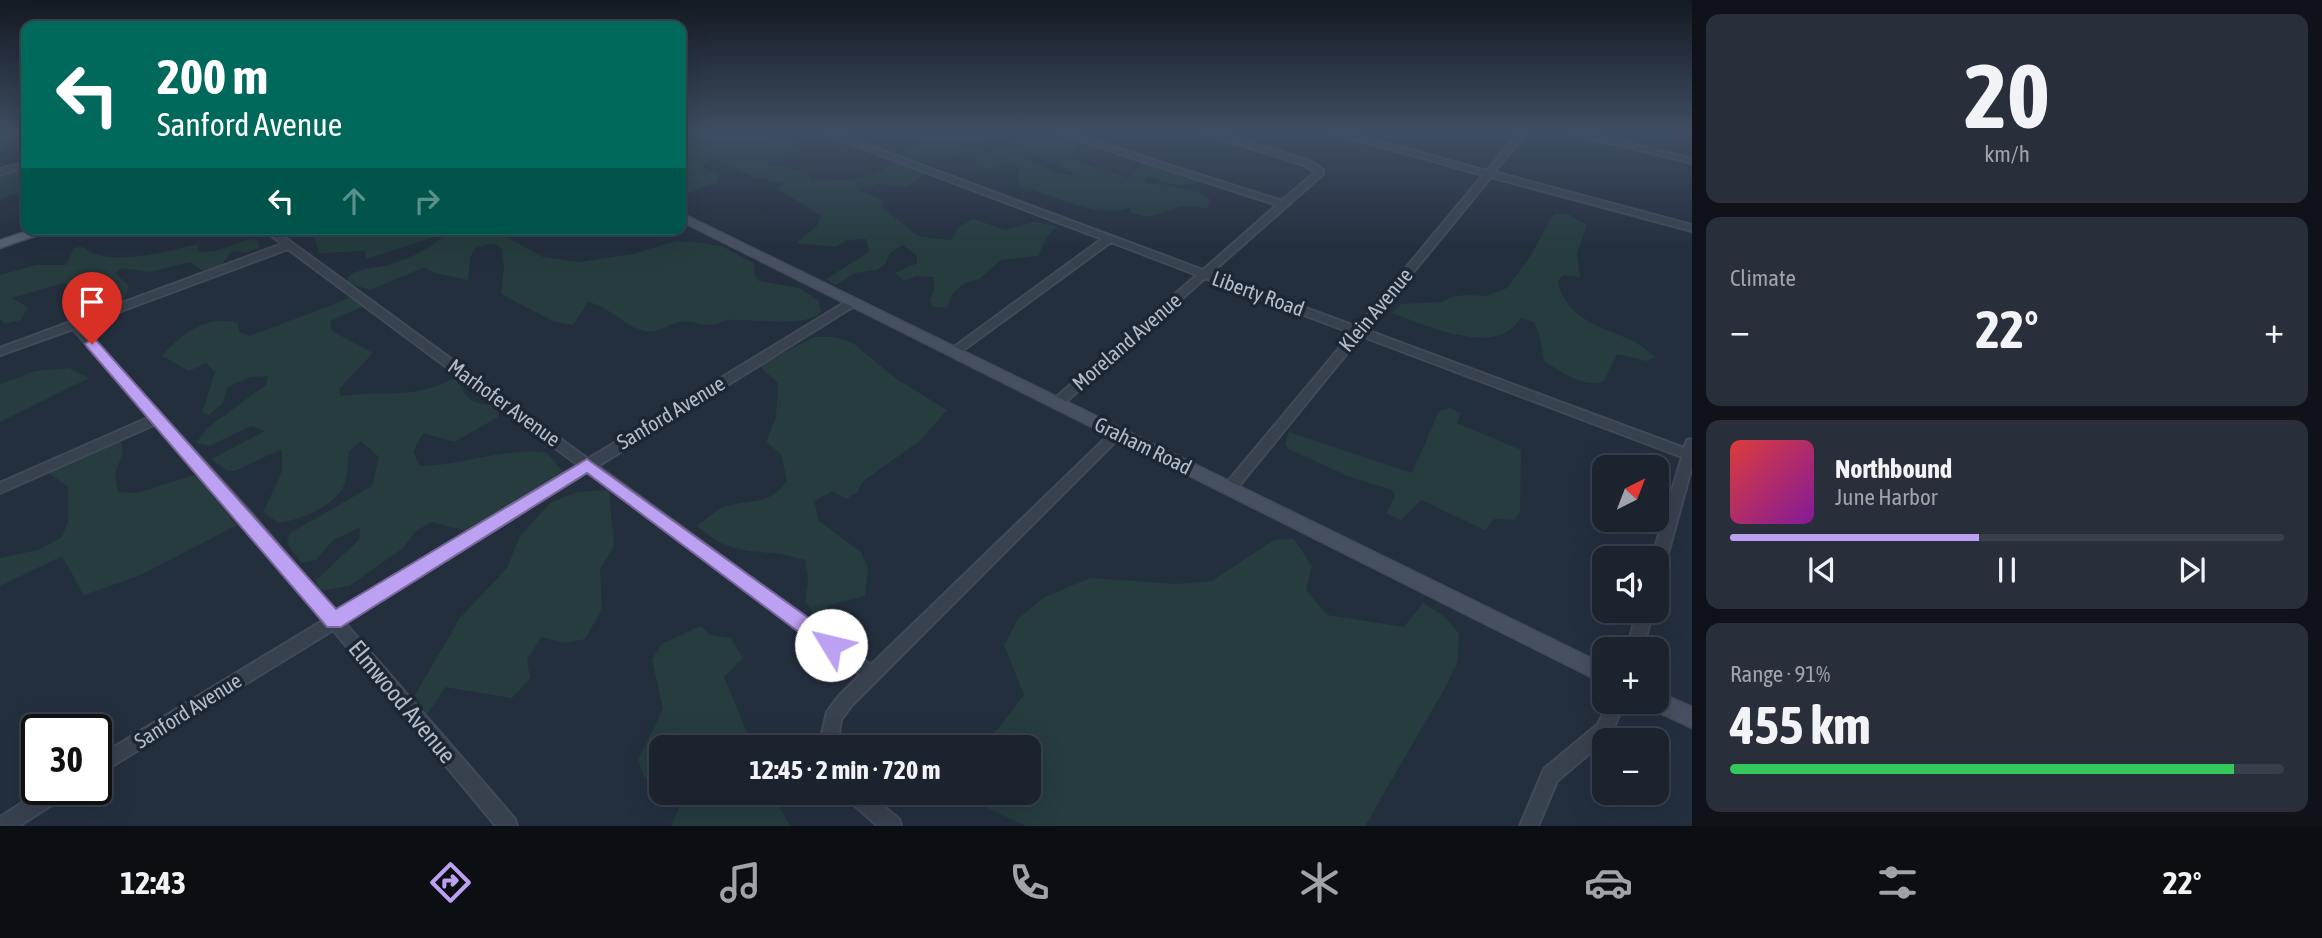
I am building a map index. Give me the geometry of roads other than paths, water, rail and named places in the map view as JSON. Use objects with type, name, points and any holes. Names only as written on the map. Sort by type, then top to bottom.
[{"type":"main road","name":"Graham Road","points":[[686,220],[1592,668]]},
{"type":"main road","points":[[0,244],[29,235]]},
{"type":"main road","points":[[1669,707],[1692,718]]},
{"type":"street","name":"Liberty Road","points":[[927,171],[1359,332],[1691,451]]},
{"type":"street","points":[[1179,171],[1284,204]]},
{"type":"street","name":"Moreland Avenue","points":[[1057,402],[1318,174],[1318,171]]},
{"type":"street","points":[[1479,171],[1692,228]]},
{"type":"street","name":"Klein Avenue","points":[[1230,489],[1490,171]]},
{"type":"street","name":"Marhofer Avenue","points":[[275,235],[872,675]]},
{"type":"street","points":[[954,352],[1109,239]]},
{"type":"street","points":[[0,352],[289,245]]},
{"type":"street","name":"Sanford Avenue","points":[[112,758],[853,302]]},
{"type":"street","name":"Elmwood Avenue","points":[[75,325],[156,419],[248,519],[499,823]]},
{"type":"street","points":[[0,488],[156,419]]},
{"type":"street","points":[[830,735],[833,718],[872,675],[1118,433]]},
{"type":"street","points":[[1663,546],[1691,451]]},
{"type":"street","points":[[1529,826],[1550,775],[1604,730],[1611,714]]},
{"type":"street","points":[[2,826],[35,805]]},
{"type":"street","points":[[867,805],[892,826]]}]
